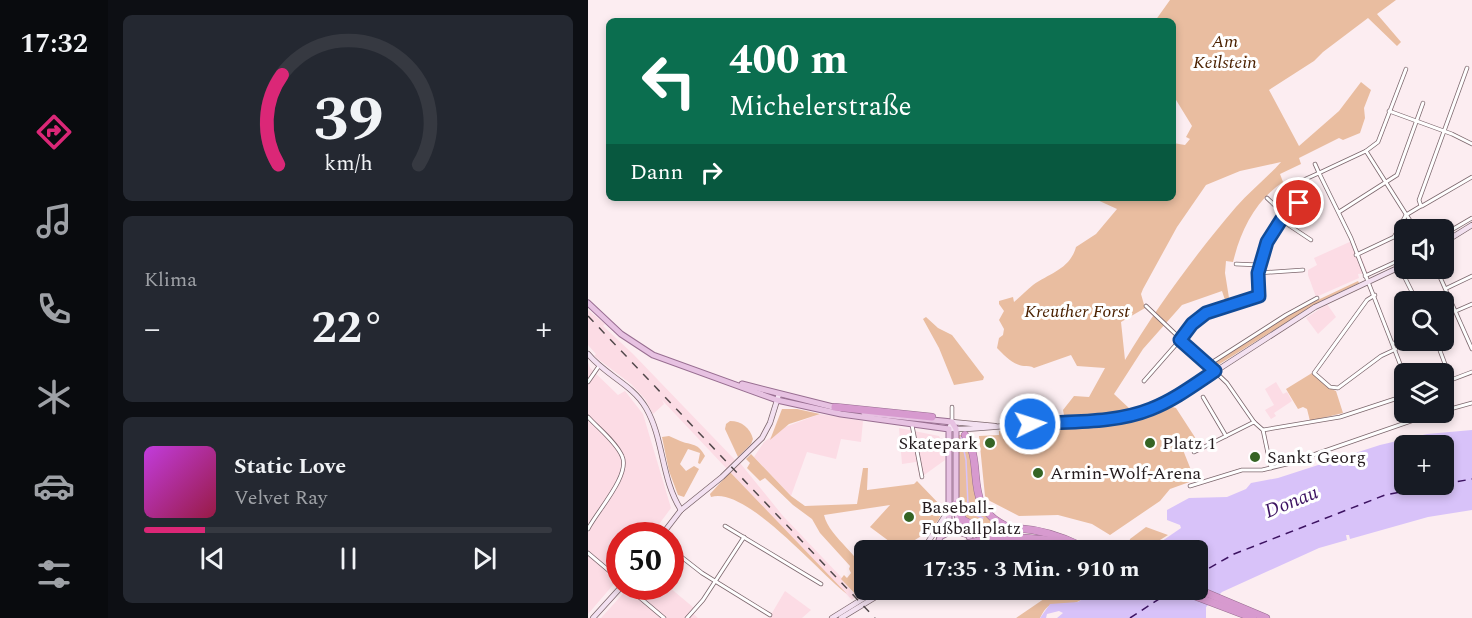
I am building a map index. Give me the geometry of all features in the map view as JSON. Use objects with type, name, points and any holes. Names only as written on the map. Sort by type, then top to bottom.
[{"type":"highway","points":[[835,407],[932,417]]},
{"type":"highway","points":[[965,435],[973,455],[979,500],[992,518],[1011,527]]},
{"type":"highway","points":[[953,503],[963,520],[981,529]]},
{"type":"highway","points":[[962,531],[1011,527],[1050,533],[1067,540]]},
{"type":"highway","points":[[1012,540],[1030,537],[1046,540]]},
{"type":"highway","points":[[1208,594],[1266,618]]},
{"type":"highway","points":[[1205,600],[1253,618]]},
{"type":"main road","points":[[1454,236],[1472,225]]},
{"type":"main road","points":[[588,303],[637,346],[667,361],[777,400],[952,429],[1132,415],[1171,400],[1322,303],[1394,271]]},
{"type":"main road","points":[[588,354],[599,366],[631,390],[647,409],[656,430],[672,491],[681,510]]},
{"type":"main road","points":[[708,376],[812,405],[868,414],[995,426]]},
{"type":"main road","points":[[672,522],[681,510],[722,477],[762,438],[779,394]]},
{"type":"main road","points":[[939,540],[949,531],[953,503],[952,422]]},
{"type":"main road","points":[[953,503],[962,531],[972,540]]},
{"type":"main road","points":[[930,540],[953,503]]},
{"type":"main road","points":[[949,531],[962,531]]},
{"type":"main road","points":[[593,618],[610,600]]},
{"type":"main road","points":[[832,618],[861,600]]},
{"type":"main road","points":[[841,618],[870,600]]},
{"type":"street","points":[[1421,206],[1419,200],[1467,68]]},
{"type":"street","points":[[1144,381],[1192,324],[1206,313],[1257,297],[1260,293],[1258,273],[1267,242],[1285,215],[1299,203],[1297,188],[1299,182],[1366,151],[1378,142],[1406,69]]},
{"type":"street","points":[[1338,212],[1385,183],[1398,172],[1423,103]]},
{"type":"street","points":[[1389,111],[1472,144]]},
{"type":"street","points":[[1366,151],[1409,219]]},
{"type":"street","points":[[1315,164],[1375,295],[1394,343]]},
{"type":"street","points":[[1356,255],[1394,237],[1406,215],[1472,177]]},
{"type":"street","points":[[1267,198],[1285,215]]},
{"type":"street","points":[[1454,229],[1472,218]]},
{"type":"street","points":[[1281,220],[1311,240]]},
{"type":"street","points":[[1365,276],[1394,263]]},
{"type":"street","points":[[1236,264],[1260,265]]},
{"type":"street","points":[[1258,273],[1303,270]]},
{"type":"street","points":[[1447,288],[1472,276]]},
{"type":"street","points":[[1442,279],[1472,349]]},
{"type":"street","points":[[1375,295],[1367,300],[1314,373],[1330,387],[1338,388],[1381,356],[1394,350]]},
{"type":"street","points":[[1208,364],[1317,298]]},
{"type":"street","points":[[1456,311],[1472,304]]},
{"type":"street","points":[[1146,306],[1227,383],[1254,422],[1263,430],[1271,468]]},
{"type":"street","points":[[588,382],[599,366]]},
{"type":"street","points":[[1454,379],[1472,372]]},
{"type":"street","points":[[1203,398],[1226,436]]},
{"type":"street","points":[[1263,430],[1340,417],[1394,399]]},
{"type":"street","points":[[1454,408],[1472,403]]},
{"type":"street","points":[[952,407],[952,422]]},
{"type":"street","points":[[588,417],[621,454],[624,466],[621,477],[588,530]]},
{"type":"street","points":[[1194,452],[1254,422]]},
{"type":"street","points":[[1190,486],[1242,470],[1271,468],[1404,423]]},
{"type":"street","points":[[912,424],[922,477]]},
{"type":"street","points":[[725,525],[820,584]]},
{"type":"street","points":[[687,618],[703,600],[744,537]]},
{"type":"street","points":[[588,553],[606,568]]},
{"type":"street","points":[[684,559],[770,615]]},
{"type":"street","points":[[642,600],[664,618]]},
{"type":"shaded area","points":[[1354,240],[1368,273],[1358,274],[1359,278],[1316,297],[1308,275],[1308,270],[1317,265],[1314,258]]},
{"type":"shaded area","points":[[1327,304],[1336,317],[1318,334],[1306,318]]},
{"type":"shaded area","points":[[588,310],[605,324],[603,326],[735,460],[727,469],[662,400],[664,404],[653,414],[645,399],[631,384],[594,356],[596,354],[588,345]]},
{"type":"shaded area","points":[[588,362],[590,368],[618,395],[625,391],[643,414],[671,508],[661,522],[606,522],[606,593],[588,614]]},
{"type":"shaded area","points":[[1276,382],[1283,394],[1287,392],[1292,401],[1274,413],[1276,416],[1271,419],[1265,410],[1274,405],[1265,389]]},
{"type":"shaded area","points":[[820,414],[863,421],[861,442],[841,439],[836,459],[807,452],[791,496],[754,457],[764,442],[785,427]]},
{"type":"shaded area","points":[[899,428],[939,436],[943,444],[945,460],[920,478],[916,462],[902,464]]},
{"type":"shaded area","points":[[740,463],[783,516],[842,578],[854,594],[852,600],[730,472]]},
{"type":"shaded area","points":[[785,591],[811,610],[802,618],[769,618]]},
{"type":"shaded area","points":[[617,600],[684,600],[694,608],[691,612],[698,618],[601,618]]},
{"type":"green space","name":"Kreuther Forst","points":[[1170,0],[1396,0],[1377,14],[1401,42],[1397,46],[1368,18],[1314,61],[1269,90],[1299,146],[1339,111],[1361,82],[1371,90],[1364,108],[1365,118],[1360,133],[1343,140],[1339,138],[1299,158],[1301,164],[1280,174],[1283,182],[1264,198],[1250,217],[1233,262],[1226,261],[1225,273],[1229,298],[1255,296],[1226,303],[1222,291],[1182,305],[1143,349],[1114,394],[1131,410],[1103,414],[1064,415],[1063,410],[1074,396],[1089,397],[1105,368],[1077,366],[1071,355],[1034,368],[1012,362],[997,348],[1004,329],[999,320],[1004,311],[999,301],[1013,297],[1014,302],[1033,285],[1064,266],[1076,247],[1096,234],[1117,209],[1100,201],[1176,201],[1176,144],[1185,145],[1190,139],[1186,137],[1192,126],[1176,100],[1176,18],[1157,18]],"holes":[[[1281,162],[1241,201],[1163,301],[1125,360],[1121,322],[1145,308],[1141,294],[1143,289],[1177,227],[1206,185],[1240,171]]]},
{"type":"green space","points":[[1358,281],[1359,283],[1319,302],[1218,365],[1213,363],[1286,315]]},
{"type":"green space","points":[[926,317],[938,328],[952,335],[984,377],[983,380],[954,385],[939,348],[923,319]]},
{"type":"green space","points":[[1312,373],[1336,391],[1343,413],[1310,421],[1307,409],[1303,407],[1298,409],[1286,389]]},
{"type":"green space","points":[[1169,406],[1176,408],[1198,442],[1183,450],[1195,480],[1170,489],[1160,501],[1110,535],[1092,524],[1058,515],[1019,516],[985,496],[979,436],[999,435],[999,431],[1086,424],[1119,424],[1157,413]]},
{"type":"green space","points":[[782,409],[797,409],[820,414],[789,424],[770,440]]},
{"type":"green space","points":[[730,421],[745,426],[753,439],[738,457],[725,429],[726,424]]},
{"type":"green space","points":[[958,435],[962,435],[971,453],[977,500],[1004,526],[974,525],[962,514],[957,493]]},
{"type":"green space","points":[[669,436],[696,446],[705,456],[700,464],[698,463],[700,453],[688,449],[680,464],[686,471],[694,466],[699,469],[684,497],[678,495],[669,471],[662,437]]},
{"type":"green space","points":[[751,454],[791,496],[805,506],[857,504],[863,468],[868,468],[867,490],[914,484],[917,481],[943,508],[941,516],[932,528],[916,540],[888,540],[870,527],[890,505],[824,515],[828,526],[854,556],[854,593],[841,579],[844,575],[847,578],[851,573],[850,566],[820,533],[812,519],[793,505],[765,478],[760,481],[747,468],[750,463],[746,459]]},
{"type":"green space","points":[[730,472],[847,594],[762,517],[743,504],[725,497],[711,497],[710,494]]},
{"type":"green space","points":[[1146,527],[1168,535],[1160,540],[1130,539]]},
{"type":"green space","points":[[1042,600],[1080,600],[1074,603],[1049,606],[1040,618],[1016,618]]},
{"type":"water","name":"Donau","points":[[1472,430],[1472,510],[1428,517],[1350,539],[1349,535],[1346,535],[1347,540],[1319,548],[1222,592],[1206,607],[1206,618],[1057,618],[1063,613],[1059,611],[1047,614],[1046,618],[1040,618],[1050,604],[1081,600],[1208,600],[1208,540],[1164,540],[1181,528],[1180,525],[1167,520],[1167,510],[1189,498],[1227,497],[1246,489],[1251,483],[1278,478],[1394,442],[1394,495],[1454,495],[1454,435],[1423,435]]},
{"type":"waterway","points":[[961,437],[966,460],[968,505],[973,514],[983,518]]},
{"type":"ferry route","points":[[1454,482],[1472,479]]},
{"type":"ferry route","points":[[1208,569],[1234,554],[1394,493]]},
{"type":"ferry route","points":[[1130,618],[1158,600]]},
{"type":"railway","points":[[588,316],[875,618]]},
{"type":"place","name":"Skatepark","points":[[990,443]]},
{"type":"place","name":"Platz 1","points":[[1150,443]]},
{"type":"place","name":"Sankt Georg","points":[[1255,457]]},
{"type":"place","name":"Armin-Wolf-Arena","points":[[1038,473]]},
{"type":"place","name":"Baseball- Fußballplatz","points":[[909,517]]},
{"type":"route","points":[[1030,424],[1113,418],[1150,410],[1171,400],[1215,371],[1180,340],[1192,324],[1211,310],[1259,296],[1258,273],[1267,242],[1285,215],[1299,203]]},
{"type":"park label","name":"Am Keilstein","points":[[1225,51]]}]
